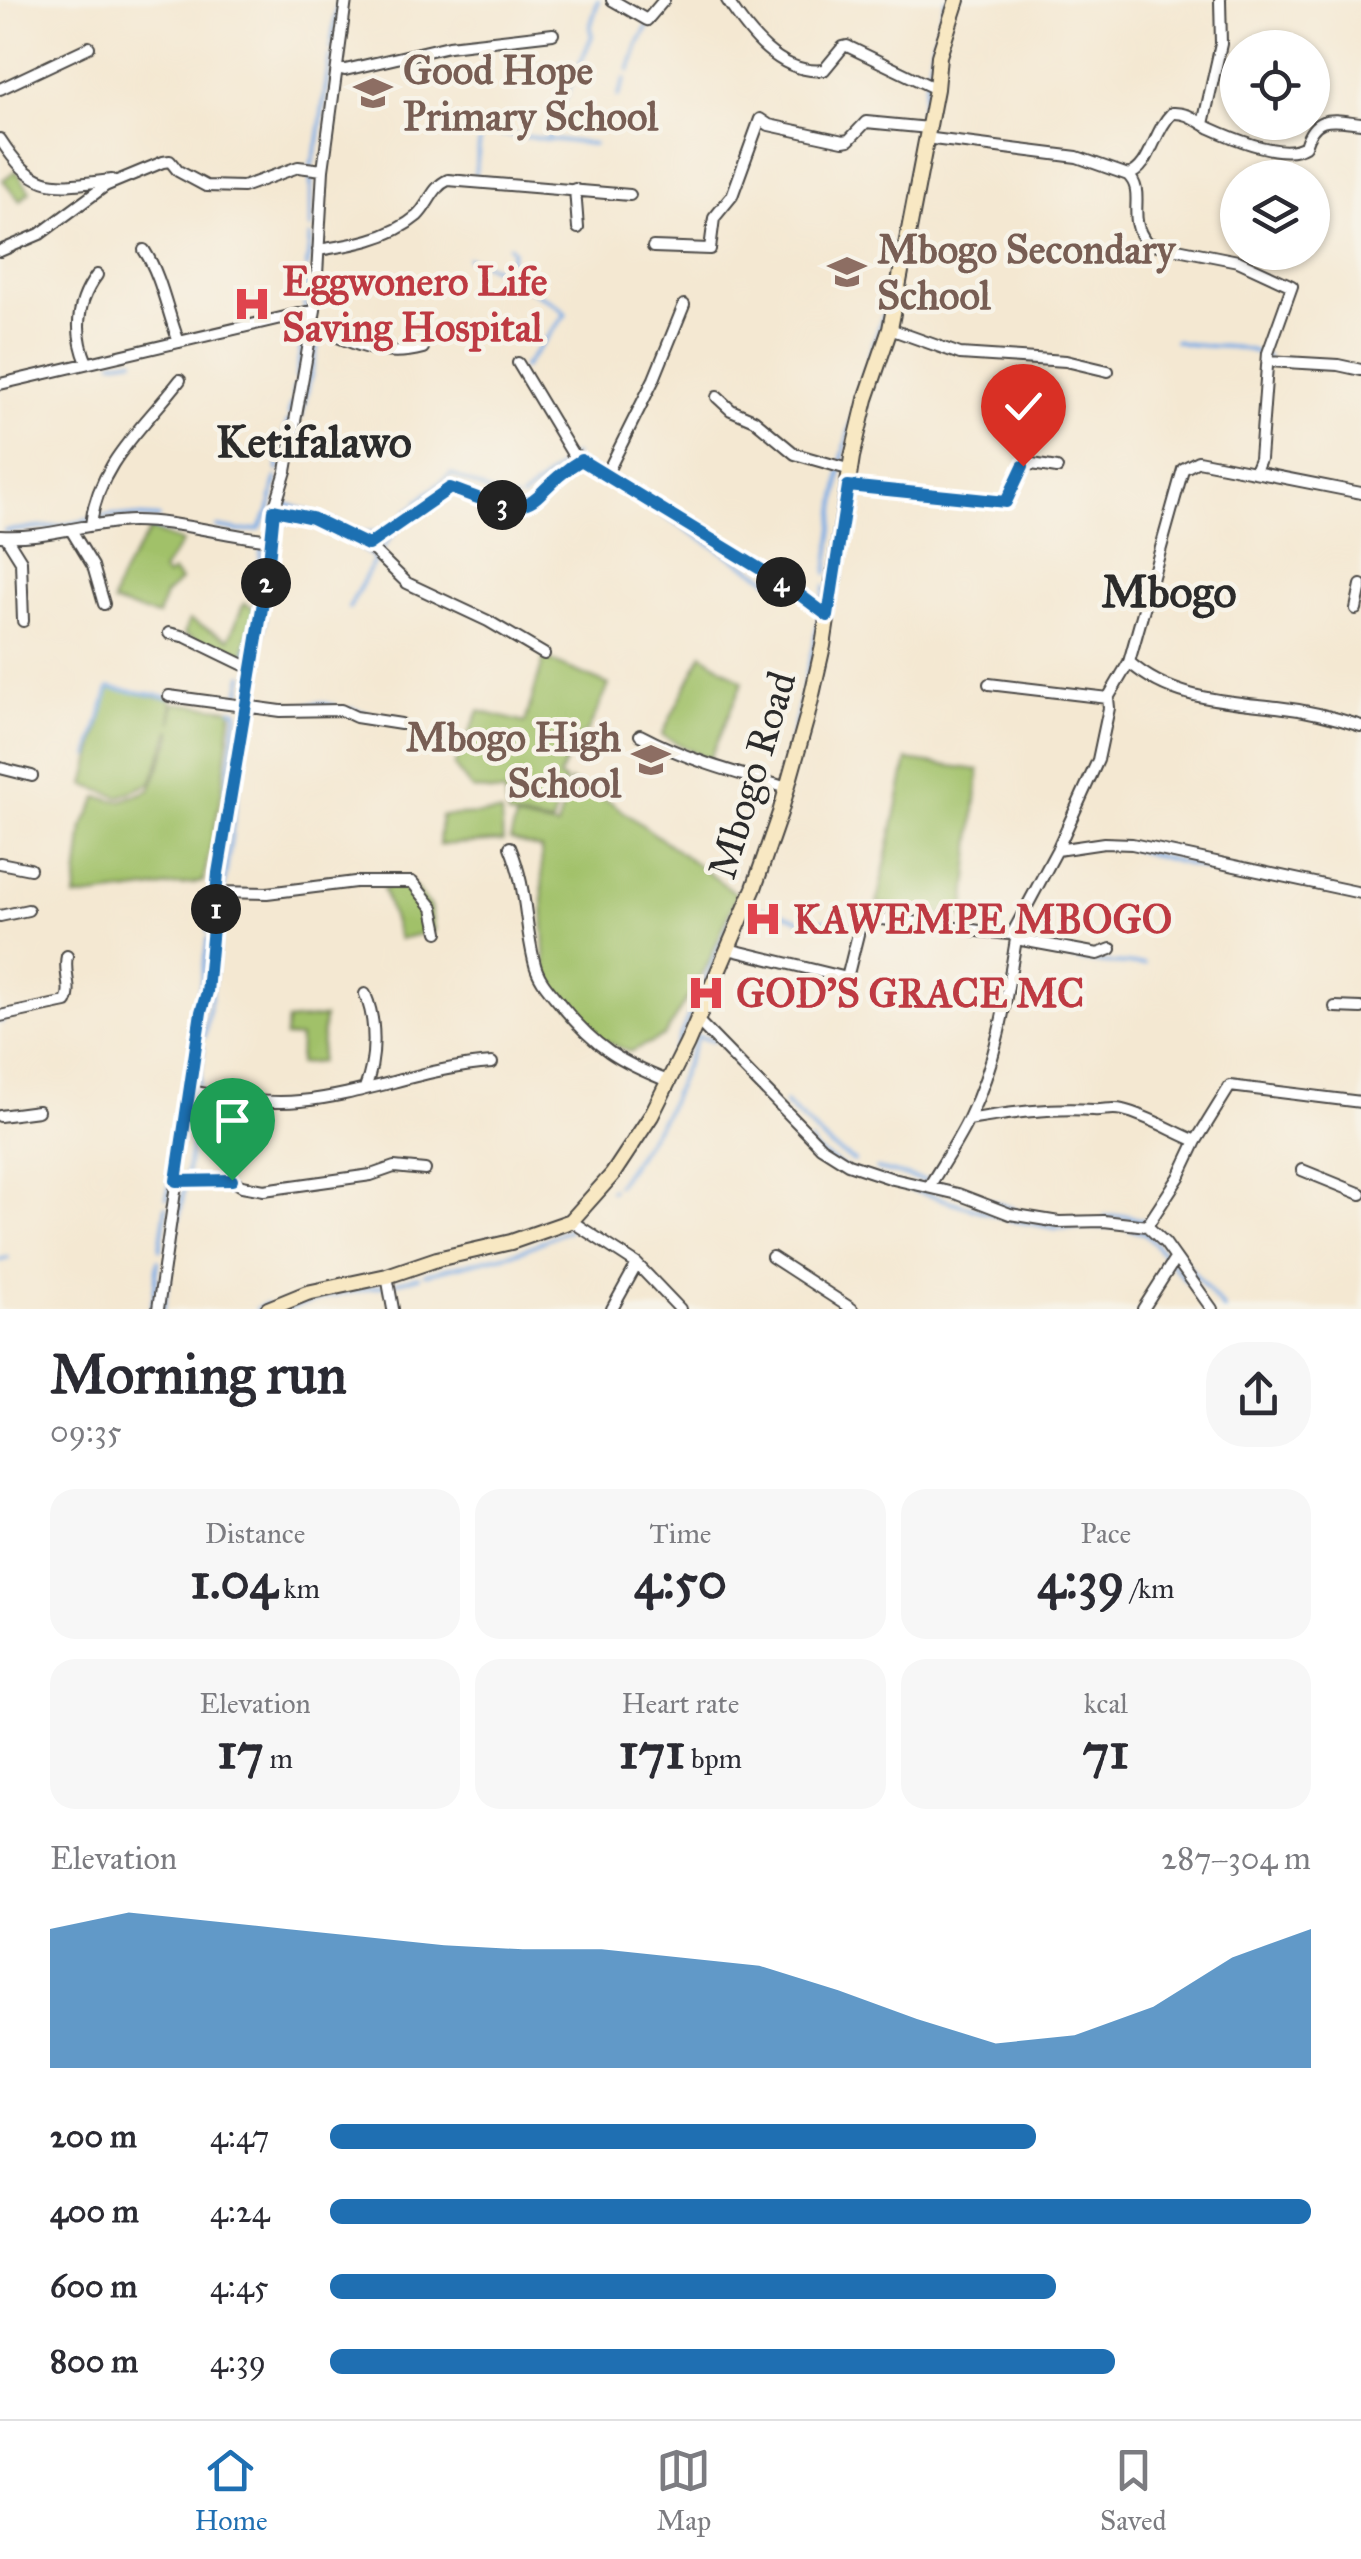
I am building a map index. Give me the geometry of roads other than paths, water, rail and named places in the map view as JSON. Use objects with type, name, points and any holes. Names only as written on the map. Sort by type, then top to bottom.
[{"type":"street","points":[[158,1309],[207,992],[244,707],[273,540],[274,510],[292,437],[314,310],[323,170],[346,0]]},
{"type":"street","points":[[612,0],[648,20],[664,0]]},
{"type":"street","points":[[726,0],[751,37],[795,68],[824,70],[847,46],[936,89]]},
{"type":"street","name":"Mbogo Road","points":[[268,1309],[306,1293],[387,1276],[571,1221],[597,1196],[646,1125],[697,1020],[767,854],[808,718],[849,478],[866,399],[890,329],[936,89],[938,56],[956,0]]},
{"type":"street","points":[[1202,124],[1221,44],[1220,0]]},
{"type":"street","points":[[336,68],[344,70],[448,46],[553,34]]},
{"type":"street","points":[[0,90],[89,47]]},
{"type":"street","points":[[1128,175],[1143,166],[1159,126],[1172,113],[1188,114],[1202,124],[1283,152],[1305,146],[1310,130],[1323,121],[1361,124]]},
{"type":"street","points":[[653,247],[710,249],[714,218],[732,196],[760,119],[769,125],[843,141],[850,140],[866,122],[1077,157],[1128,175],[1138,193],[1134,205],[1139,230],[1148,243],[1238,261],[1292,286],[1268,360],[1260,460],[1255,470]]},
{"type":"street","points":[[0,140],[17,166],[34,180],[69,185],[118,180]]},
{"type":"street","points":[[0,252],[40,234],[94,193],[149,166],[170,162],[178,172],[206,186],[244,187],[298,168],[323,170]]},
{"type":"street","points":[[318,250],[349,246],[393,230],[417,216],[438,187],[448,180],[630,195]]},
{"type":"street","points":[[575,189],[578,228]]},
{"type":"street","points":[[144,250],[155,267],[162,300],[179,342]]},
{"type":"street","points":[[87,364],[78,341],[79,314],[96,275]]},
{"type":"street","points":[[607,474],[654,379],[684,306]]},
{"type":"street","points":[[0,384],[314,310]]},
{"type":"street","points":[[310,326],[371,351],[424,348]]},
{"type":"street","points":[[890,329],[960,354],[1066,360],[1108,371]]},
{"type":"street","points":[[1268,360],[1361,370]]},
{"type":"street","points":[[518,363],[572,453],[788,586],[828,616]]},
{"type":"street","points":[[91,525],[103,480],[131,437],[180,380]]},
{"type":"street","points":[[718,397],[795,454],[849,478],[1006,502],[1026,463],[1057,468]]},
{"type":"street","points":[[368,545],[450,488],[506,506],[523,506],[581,460]]},
{"type":"street","points":[[930,1185],[968,1120],[1002,1026],[1014,936],[1098,760],[1108,698],[1129,662],[1182,469],[1198,461],[1361,493]]},
{"type":"street","points":[[274,510],[312,518],[368,545],[407,584],[488,621],[544,654]]},
{"type":"street","points":[[3,536],[146,521],[273,540]]},
{"type":"street","points":[[71,530],[92,566],[104,604]]},
{"type":"street","points":[[3,536],[21,561],[23,621]]},
{"type":"street","points":[[1356,609],[1361,585]]},
{"type":"street","points":[[169,633],[186,636],[252,669]]},
{"type":"street","points":[[1129,662],[1151,679],[1187,694],[1308,712],[1361,726]]},
{"type":"street","points":[[989,684],[1108,698]]},
{"type":"street","points":[[169,696],[306,713],[341,710],[401,724]]},
{"type":"street","points":[[640,735],[711,766],[788,788]]},
{"type":"street","points":[[0,768],[32,776]]},
{"type":"street","points":[[1057,850],[1104,843],[1132,844],[1361,893]]},
{"type":"street","points":[[510,847],[522,878],[533,959],[544,986],[590,1040],[632,1067],[668,1081]]},
{"type":"street","points":[[0,863],[30,869]]},
{"type":"street","points":[[217,892],[412,882],[433,908],[438,932]]},
{"type":"street","points":[[0,916],[28,910]]},
{"type":"street","points":[[728,948],[847,978],[862,918],[1014,936],[1098,954],[1110,949]]},
{"type":"street","points":[[0,1016],[66,1002],[69,990],[64,968],[68,956]]},
{"type":"street","points":[[365,994],[372,1010],[372,1030],[371,1074],[365,1088]]},
{"type":"street","points":[[1335,1006],[1361,1008]]},
{"type":"street","points":[[697,1020],[821,1147],[858,1168],[930,1185],[1010,1214],[1045,1221],[1146,1226],[1164,1243],[1212,1309]]},
{"type":"street","points":[[190,1091],[295,1102],[461,1065],[492,1062]]},
{"type":"street","points":[[1146,1226],[1233,1084],[1361,1102]]},
{"type":"street","points":[[968,1120],[1037,1109],[1095,1111],[1110,1107],[1127,1110],[1196,1141]]},
{"type":"street","points":[[0,1116],[38,1111]]},
{"type":"street","points":[[176,1181],[232,1180],[264,1190],[371,1175],[386,1168],[425,1170]]},
{"type":"street","points":[[1302,1170],[1361,1194]]},
{"type":"street","points":[[571,1221],[637,1264],[680,1309]]},
{"type":"street","points":[[772,1257],[852,1309]]},
{"type":"street","points":[[1143,1309],[1175,1259]]},
{"type":"street","points":[[612,1309],[637,1264]]},
{"type":"street","points":[[387,1276],[393,1309]]},
{"type":"waterway","points":[[869,357],[885,311],[932,51],[946,0]]},
{"type":"waterway","points":[[547,140],[592,36],[590,28],[598,1]]},
{"type":"waterway","points":[[332,41],[337,7]]},
{"type":"waterway","points":[[629,71],[650,22]]},
{"type":"waterway","points":[[311,166],[330,56]]},
{"type":"waterway","points":[[618,96],[625,79]]},
{"type":"waterway","points":[[475,174],[481,132],[594,144]]},
{"type":"waterway","points":[[311,175],[311,228]]},
{"type":"waterway","points":[[307,267],[310,237]]},
{"type":"waterway","points":[[468,258],[505,272],[513,251],[509,246]]},
{"type":"waterway","points":[[306,275],[306,289]]},
{"type":"waterway","points":[[511,276],[566,314],[523,368]]},
{"type":"waterway","points":[[305,309],[306,295]]},
{"type":"waterway","points":[[296,377],[303,336],[301,323]]},
{"type":"waterway","points":[[301,417],[320,334]]},
{"type":"waterway","points":[[1175,341],[1232,347],[1267,357]]},
{"type":"waterway","points":[[113,362],[133,359]]},
{"type":"waterway","points":[[827,573],[842,459],[866,367]]},
{"type":"waterway","points":[[293,394],[294,387]]},
{"type":"waterway","points":[[289,415],[292,402]]},
{"type":"waterway","points":[[281,447],[288,421]]},
{"type":"waterway","points":[[522,498],[574,455]]},
{"type":"waterway","points":[[278,470],[279,457]]},
{"type":"waterway","points":[[561,481],[579,469],[588,469]]},
{"type":"waterway","points":[[417,502],[451,474],[508,501],[515,500]]},
{"type":"waterway","points":[[217,527],[259,529],[269,512],[276,478]]},
{"type":"waterway","points":[[288,478],[285,504],[312,513]]},
{"type":"waterway","points":[[405,513],[414,506]]},
{"type":"waterway","points":[[511,510],[531,506]]},
{"type":"waterway","points":[[655,510],[779,586]]},
{"type":"waterway","points":[[316,514],[358,533],[382,532]]},
{"type":"waterway","points":[[5,531],[61,526],[112,515],[159,518]]},
{"type":"waterway","points":[[276,538],[287,520],[315,525]]},
{"type":"waterway","points":[[151,527],[262,546],[246,660]]},
{"type":"waterway","points":[[382,553],[397,529]]},
{"type":"waterway","points":[[0,543],[17,546],[87,531]]},
{"type":"waterway","points":[[349,608],[375,559],[356,544]]},
{"type":"waterway","points":[[840,581],[844,556]]},
{"type":"waterway","points":[[822,607],[825,587]]},
{"type":"waterway","points":[[461,603],[485,614]]},
{"type":"waterway","points":[[256,677],[265,617]]},
{"type":"waterway","points":[[784,773],[820,617]]},
{"type":"waterway","points":[[239,696],[243,675]]},
{"type":"waterway","points":[[89,756],[109,688],[168,697]]},
{"type":"waterway","points":[[300,706],[335,706]]},
{"type":"waterway","points":[[226,795],[237,711],[232,709]]},
{"type":"waterway","points":[[350,709],[369,714]]},
{"type":"waterway","points":[[223,891],[248,722]]},
{"type":"waterway","points":[[653,1097],[765,835]]},
{"type":"waterway","points":[[1128,848],[1208,870],[1230,870]]},
{"type":"waterway","points":[[221,923],[223,897]]},
{"type":"waterway","points":[[752,907],[777,911],[808,923],[833,919],[846,925],[857,923]]},
{"type":"waterway","points":[[208,932],[210,916]]},
{"type":"waterway","points":[[905,926],[974,935]]},
{"type":"waterway","points":[[210,1003],[220,932]]},
{"type":"waterway","points":[[1004,938],[1022,947],[1032,946]]},
{"type":"waterway","points":[[198,1001],[208,939]]},
{"type":"waterway","points":[[1046,948],[1081,960],[1144,964]]},
{"type":"waterway","points":[[204,1037],[209,1007]]},
{"type":"waterway","points":[[617,1185],[665,1114],[698,1036],[713,1041]]},
{"type":"waterway","points":[[199,1086],[203,1047]]},
{"type":"waterway","points":[[186,1177],[198,1100],[210,1098]]},
{"type":"waterway","points":[[785,1103],[833,1148],[854,1161]]},
{"type":"waterway","points":[[810,1141],[815,1150],[850,1171],[1011,1220],[1056,1228],[1115,1227]]},
{"type":"waterway","points":[[877,1169],[931,1182]]},
{"type":"waterway","points":[[167,1198],[173,1174]]},
{"type":"waterway","points":[[163,1309],[185,1184]]},
{"type":"waterway","points":[[988,1200],[1016,1210]]},
{"type":"waterway","points":[[160,1249],[166,1207]]},
{"type":"waterway","points":[[558,1219],[575,1208]]},
{"type":"waterway","points":[[1105,1217],[1127,1216],[1144,1221]]},
{"type":"waterway","points":[[1129,1229],[1145,1233],[1187,1282]]},
{"type":"waterway","points":[[425,1274],[521,1251],[568,1230]]},
{"type":"waterway","points":[[1160,1232],[1224,1309]]},
{"type":"waterway","points":[[0,1260],[8,1258]]},
{"type":"waterway","points":[[152,1309],[158,1261]]},
{"type":"waterway","points":[[397,1282],[419,1277]]},
{"type":"waterway","points":[[286,1309],[386,1285]]},
{"type":"waterway","points":[[257,1309],[266,1304]]},
{"type":"place","name":"Good Hope Primary School","points":[[373,93]]},
{"type":"place","name":"Mbogo Secondary School","points":[[847,272]]},
{"type":"place","name":"Eggwonero Life Saving Hospital","points":[[252,304]]},
{"type":"place","name":"Mbogo High School","points":[[651,760]]},
{"type":"place","name":"KAWEMPE MBOGO","points":[[763,919]]},
{"type":"place","name":"GOD'S GRACE MC","points":[[706,993]]},
{"type":"district","name":"Ketifalawo","points":[[314,441]]},
{"type":"district","name":"Mbogo","points":[[1169,591]]}]
